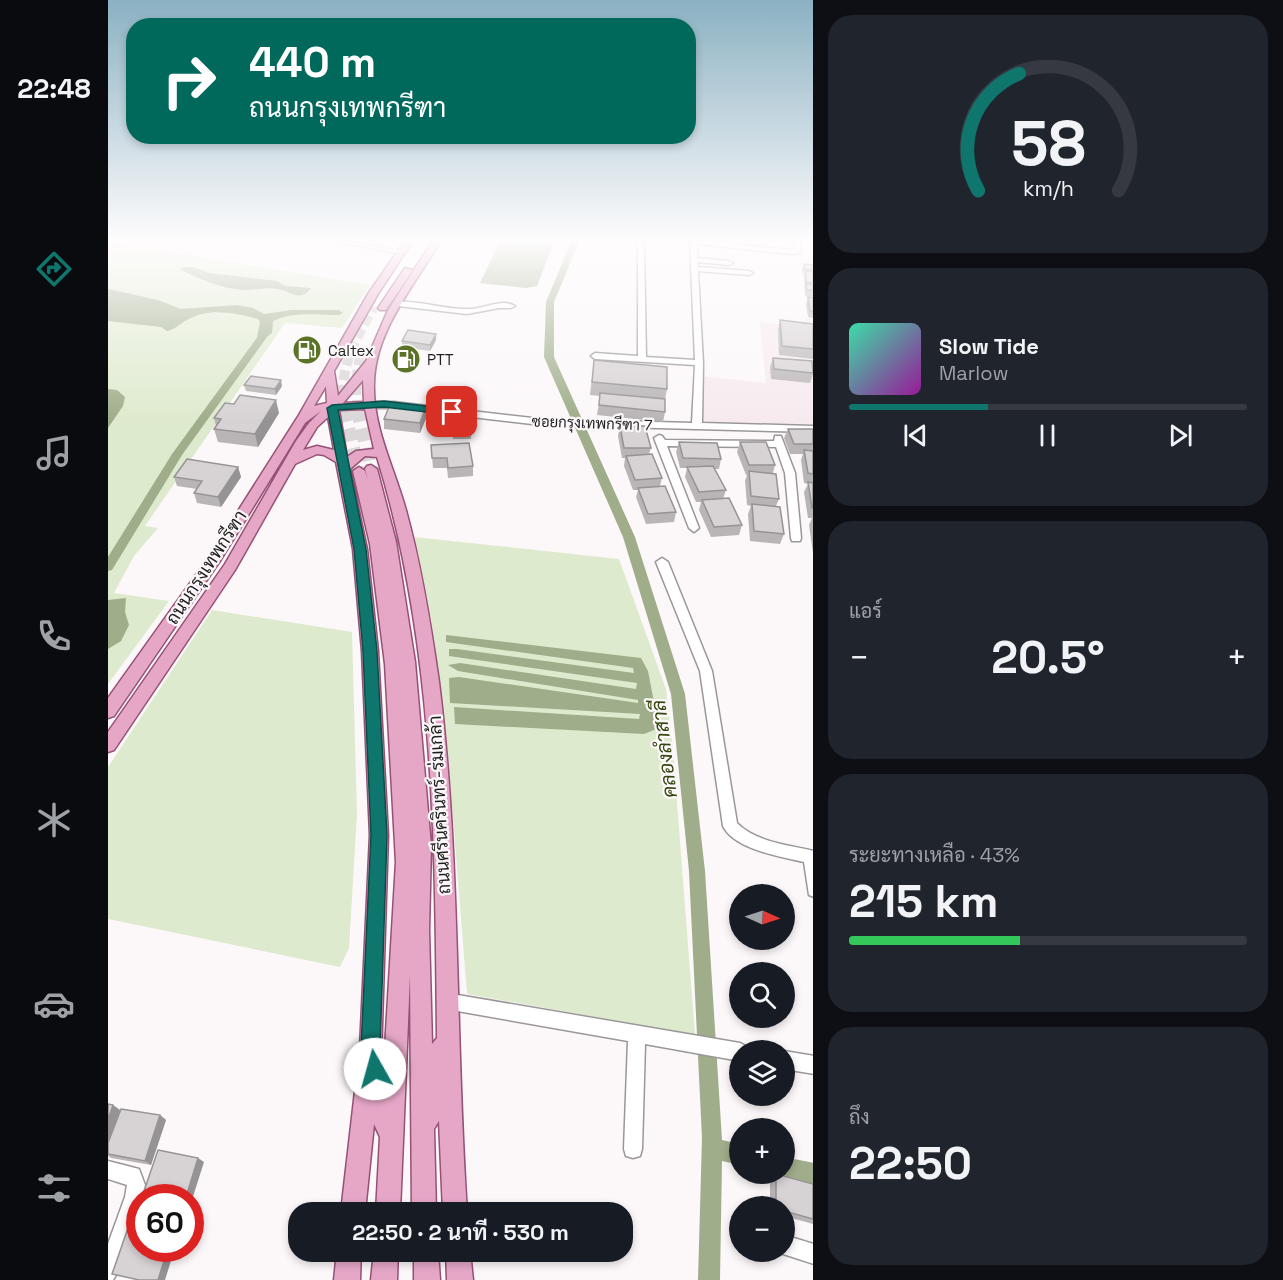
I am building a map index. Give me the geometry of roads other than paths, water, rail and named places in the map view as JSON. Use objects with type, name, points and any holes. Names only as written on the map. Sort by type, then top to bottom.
[{"type":"main road","points":[[374,307],[377,302]]},
{"type":"main road","points":[[377,302],[365,317],[384,320],[398,305]]},
{"type":"main road","points":[[332,408],[330,372],[345,341],[378,302]]},
{"type":"main road","points":[[300,421],[315,409],[371,405],[368,384],[372,361],[382,331],[400,302]]},
{"type":"main road","name":"ถนนกรุงเทพกรีฑา","points":[[108,745],[246,542],[288,464],[313,425],[349,391],[372,361]]},
{"type":"main road","name":"ถนนกรุงเทพกรีฑา","points":[[108,711],[231,534],[330,372]]},
{"type":"main road","name":"ถนนศรีนครินทร์-ร่มเกล้า","points":[[354,1202],[370,1048],[379,835],[370,651],[360,549],[359,465],[371,405]]},
{"type":"main road","name":"ถนนศรีนครินทร์-ร่มเกล้า","points":[[332,408],[359,465],[389,542],[406,662],[422,846],[419,930],[424,1202]]},
{"type":"main road","points":[[288,464],[305,452],[316,449],[326,450],[359,465]]},
{"type":"main road","name":"ถนนศรีนครินทร์-ร่มเกล้า","points":[[359,465],[401,516],[431,683],[443,833],[446,1009],[455,1202]]},
{"type":"main road","name":"ถนนศรีนครินทร์-ร่มเกล้า","points":[[359,465],[377,544],[393,664],[405,862],[389,1202]]},
{"type":"main road","points":[[179,609],[198,613]]},
{"type":"main road","points":[[422,1153],[446,1009]]},
{"type":"main road","points":[[370,1048],[391,1154]]},
{"type":"main road","points":[[347,1280],[348,1262]]},
{"type":"main road","points":[[384,1280],[385,1262]]},
{"type":"main road","points":[[426,1262],[427,1280]]},
{"type":"main road","points":[[459,1262],[460,1280]]},
{"type":"street","points":[[398,305],[433,305],[443,302]]},
{"type":"street","points":[[642,302],[642,359]]},
{"type":"street","points":[[697,302],[699,363],[697,427]]},
{"type":"street","points":[[398,305],[467,312],[495,305],[512,306]]},
{"type":"street","points":[[595,356],[699,363]]},
{"type":"street","name":"ซอยกรุงเทพกรีฑา 7","points":[[371,405],[403,405],[568,424],[813,429]]},
{"type":"street","points":[[654,426],[694,528]]},
{"type":"street","points":[[774,428],[789,473],[796,538]]},
{"type":"street","points":[[661,443],[781,444]]},
{"type":"street","points":[[662,562],[706,671],[730,826],[735,834],[749,840],[812,857],[813,890]]},
{"type":"street","points":[[446,1009],[637,1034],[729,1050]]},
{"type":"street","points":[[633,1149],[637,1034]]},
{"type":"street","points":[[795,1062],[813,1065]]},
{"type":"street","points":[[108,1170],[132,1176],[136,1185],[108,1272]]},
{"type":"street","points":[[795,1248],[813,1254]]},
{"type":"waterway","name":"คลองลำสาลี","points":[[550,302],[549,357],[629,537],[678,694],[697,871],[712,1138],[709,1280]]},
{"type":"waterway","points":[[108,567],[177,454],[267,330]]},
{"type":"waterway","points":[[712,1148],[729,1152]]},
{"type":"waterway","points":[[795,1170],[813,1174]]},
{"type":"tunnel","points":[[344,410],[343,382],[349,356],[374,307]]},
{"type":"tunnel","points":[[357,410],[356,381],[361,350]]},
{"type":"tunnel","points":[[344,409],[359,471]]},
{"type":"tunnel","points":[[357,409],[371,469]]},
{"type":"place","name":"Caltex","points":[[307,350]]},
{"type":"place","name":"PTT","points":[[406,359]]}]
